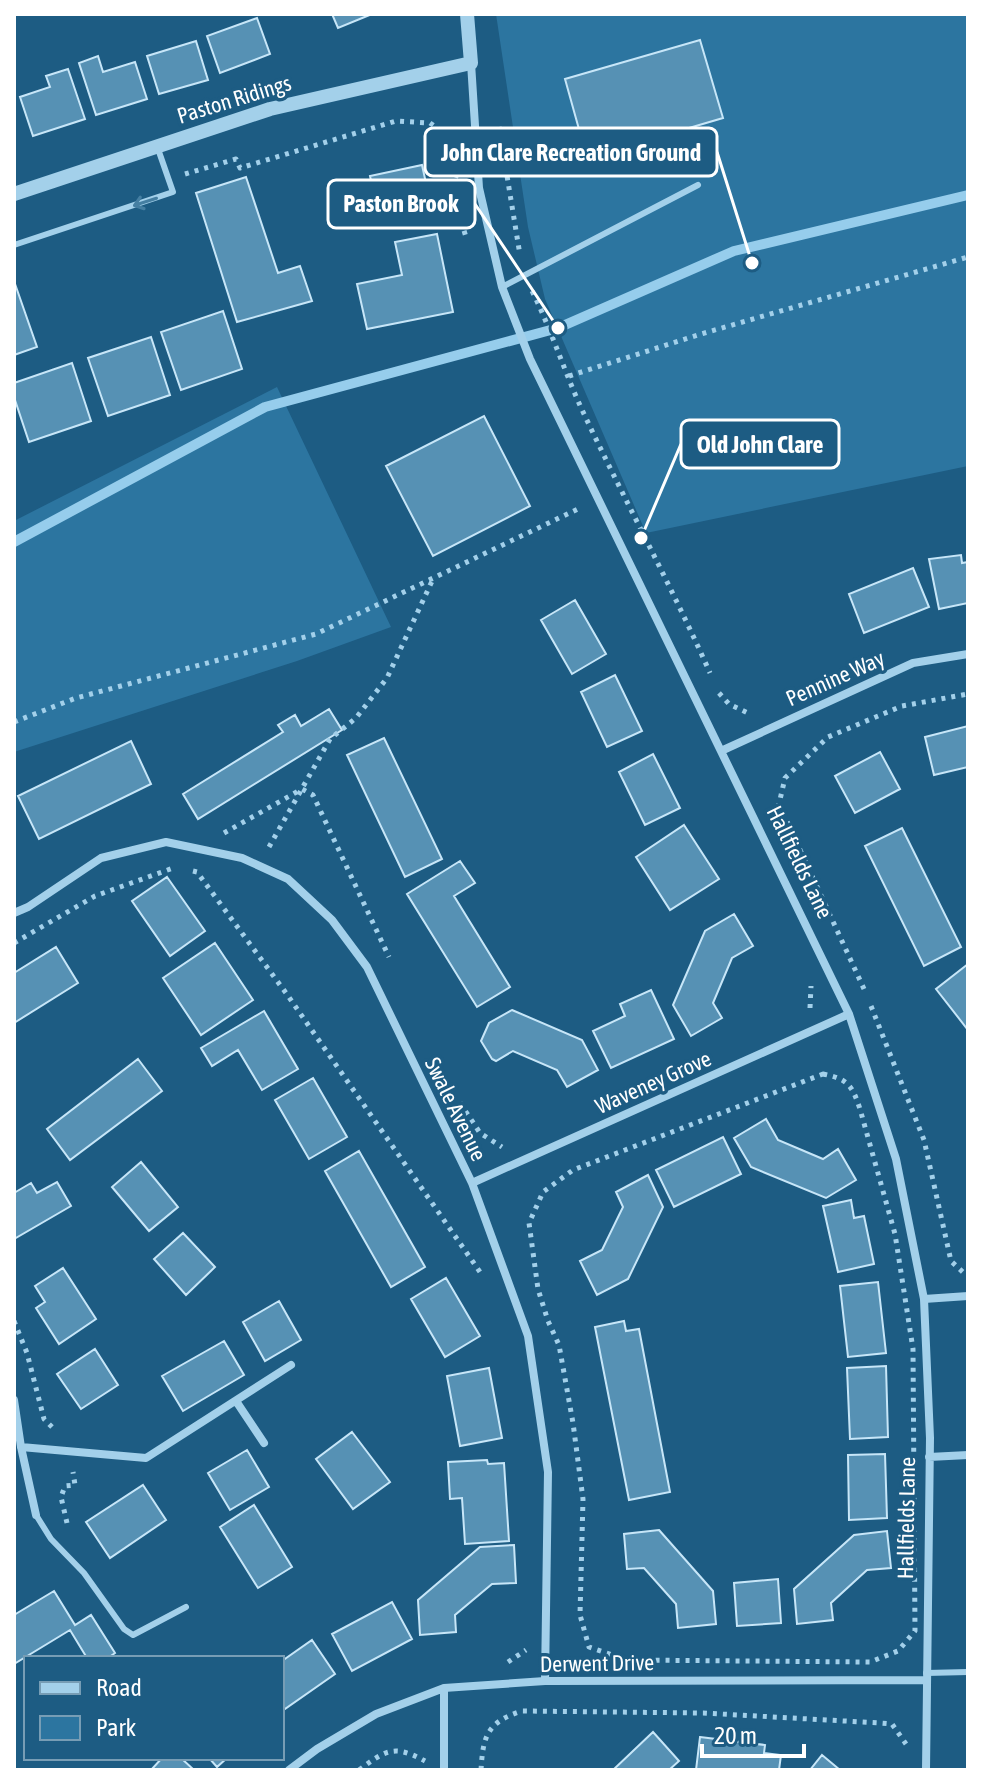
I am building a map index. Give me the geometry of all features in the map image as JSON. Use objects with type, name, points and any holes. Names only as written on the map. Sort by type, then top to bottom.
[{"type":"street","name":"Hallfields Lane","points":[[467,14],[479,188],[502,287],[530,359],[849,1014],[896,1159],[924,1299],[929,1457],[926,1770]]},
{"type":"street","name":"Paston Ridings","points":[[14,194],[270,109],[471,63]]},
{"type":"street","name":"Pennine Way","points":[[721,751],[913,663],[968,654]]},
{"type":"street","name":"Swale Avenue","points":[[14,913],[28,907],[101,858],[166,842],[242,858],[288,879],[332,920],[367,967],[472,1183],[528,1336],[548,1472],[545,1681]]},
{"type":"street","name":"Waveney Grove","points":[[472,1183],[849,1014]]},
{"type":"street","points":[[924,1299],[968,1296]]},
{"type":"street","points":[[21,1447],[146,1458],[291,1365]]},
{"type":"street","points":[[14,1400],[36,1515]]},
{"type":"street","points":[[236,1401],[264,1443]]},
{"type":"street","points":[[929,1457],[968,1455]]},
{"type":"street","name":"Derwent Drive","points":[[289,1770],[317,1749],[376,1714],[444,1688],[545,1681],[926,1676]]},
{"type":"street","points":[[444,1688],[444,1770]]},
{"type":"lane","points":[[14,245],[173,192],[157,146]]},
{"type":"lane","points":[[502,287],[698,185]]},
{"type":"lane","points":[[36,1515],[51,1539],[84,1573],[124,1629],[133,1635],[186,1607]]},
{"type":"lane","points":[[926,1676],[968,1672]]},
{"type":"path","points":[[498,112],[502,157],[524,275],[545,317],[583,412],[713,680]]},
{"type":"path","points":[[169,179],[236,159],[240,168],[396,121],[430,123],[450,137],[455,152]]},
{"type":"path","points":[[460,167],[451,189],[468,244]]},
{"type":"path","points":[[569,376],[968,257]]},
{"type":"path","points":[[14,722],[76,698],[316,634],[580,508],[576,500]]},
{"type":"path","points":[[259,865],[330,739],[356,718],[387,678],[433,579]]},
{"type":"path","points":[[717,688],[729,704],[756,717]]},
{"type":"path","points":[[785,778],[828,737],[902,706],[968,694]]},
{"type":"path","points":[[213,833],[224,833],[302,789]]},
{"type":"path","points":[[302,789],[313,795],[389,959]]},
{"type":"path","points":[[14,943],[95,896],[175,867],[197,872],[286,993],[487,1283]]},
{"type":"path","points":[[803,1019],[810,1008],[811,982]]},
{"type":"path","points":[[530,1248],[529,1223],[543,1192],[573,1170],[823,1074],[843,1078],[854,1092],[860,1109],[895,1234],[913,1349],[915,1631],[898,1651],[870,1662],[627,1660],[589,1647]]},
{"type":"path","points":[[454,1092],[480,1133],[500,1146],[512,1148]]},
{"type":"path","points":[[497,1668],[525,1652],[529,1640]]},
{"type":"path","points":[[481,1770],[483,1739],[501,1718],[522,1711],[703,1713],[892,1724],[907,1745],[909,1757]]},
{"type":"path","points":[[359,1770],[383,1752],[405,1750],[427,1763],[430,1770]]},
{"type":"green space","points":[[496,14],[968,14],[968,466],[646,533],[545,299],[528,227]]},
{"type":"green space","points":[[277,387],[391,627],[297,661],[14,752],[14,521]]},
{"type":"building","points":[[332,14],[372,14],[338,28]]},
{"type":"building","points":[[257,18],[270,54],[220,73],[207,36]]},
{"type":"building","points":[[700,40],[723,118],[587,158],[565,79]]},
{"type":"building","points":[[196,41],[208,80],[159,94],[147,56]]},
{"type":"building","points":[[98,56],[103,72],[135,62],[147,99],[96,115],[79,63]]},
{"type":"building","points":[[68,69],[85,119],[33,136],[20,97],[50,87],[46,76]]},
{"type":"building","points":[[422,165],[433,215],[381,227],[370,176]]},
{"type":"building","points":[[246,177],[278,273],[300,266],[312,301],[237,322],[196,193]]},
{"type":"building","points":[[437,234],[453,312],[367,329],[357,284],[402,275],[395,242]]},
{"type":"building","points":[[14,281],[37,347],[14,355]]},
{"type":"building","points":[[223,311],[242,369],[181,390],[161,332]]},
{"type":"building","points":[[151,337],[170,395],[108,416],[88,358]]},
{"type":"building","points":[[72,363],[91,421],[29,442],[14,397],[14,383]]},
{"type":"building","points":[[484,416],[530,506],[433,556],[386,466]]},
{"type":"building","points":[[961,555],[962,563],[968,562],[968,603],[939,609],[929,559]]},
{"type":"building","points":[[913,568],[929,607],[864,633],[849,594]]},
{"type":"building","points":[[575,600],[606,654],[572,674],[541,620]]},
{"type":"building","points":[[615,675],[642,731],[607,747],[581,692]]},
{"type":"building","points":[[329,709],[342,730],[198,819],[183,794],[283,732],[278,725],[295,715],[301,726]]},
{"type":"building","points":[[968,726],[968,767],[934,775],[925,737]]},
{"type":"building","points":[[384,738],[442,859],[405,877],[347,755]]},
{"type":"building","points":[[131,741],[151,784],[39,839],[18,796]]},
{"type":"building","points":[[880,752],[900,789],[855,813],[835,776]]},
{"type":"building","points":[[653,754],[680,808],[645,825],[619,772]]},
{"type":"building","points":[[684,825],[719,879],[670,910],[636,857]]},
{"type":"building","points":[[902,828],[961,947],[924,966],[865,846]]},
{"type":"building","points":[[460,861],[475,883],[454,896],[510,987],[477,1007],[407,894]]},
{"type":"building","points":[[167,877],[205,931],[170,956],[132,901]]},
{"type":"building","points":[[734,914],[753,946],[732,958],[713,1003],[722,1018],[691,1036],[673,1005],[705,931]]},
{"type":"building","points":[[215,943],[253,1000],[201,1035],[163,978]]},
{"type":"building","points":[[56,947],[78,983],[14,1023],[14,973]]},
{"type":"building","points":[[968,964],[968,1030],[936,989]]},
{"type":"building","points":[[651,990],[674,1039],[611,1068],[593,1031],[625,1016],[620,1004]]},
{"type":"building","points":[[512,1010],[582,1040],[598,1070],[567,1087],[557,1070],[513,1051],[496,1061],[492,1059],[481,1041],[489,1023]]},
{"type":"building","points":[[264,1011],[298,1069],[262,1090],[238,1050],[212,1066],[201,1048]]},
{"type":"building","points":[[138,1059],[162,1091],[70,1160],[47,1129]]},
{"type":"building","points":[[313,1078],[347,1137],[309,1159],[275,1100]]},
{"type":"building","points":[[766,1119],[778,1140],[823,1159],[838,1149],[856,1180],[826,1198],[751,1167],[734,1138]]},
{"type":"building","points":[[723,1137],[741,1174],[674,1207],[656,1170]]},
{"type":"building","points":[[359,1151],[425,1267],[391,1287],[325,1171]]},
{"type":"building","points":[[141,1162],[178,1207],[149,1231],[112,1187]]},
{"type":"building","points":[[648,1175],[663,1207],[628,1279],[597,1295],[580,1261],[602,1250],[623,1207],[616,1192]]},
{"type":"building","points":[[57,1182],[71,1206],[14,1239],[14,1193],[31,1183],[37,1193]]},
{"type":"building","points":[[851,1200],[854,1218],[864,1216],[874,1264],[838,1272],[823,1206]]},
{"type":"building","points":[[183,1233],[215,1267],[186,1295],[154,1259]]},
{"type":"building","points":[[63,1268],[96,1319],[59,1344],[36,1308],[45,1302],[35,1286]]},
{"type":"building","points":[[446,1278],[480,1336],[445,1357],[411,1299]]},
{"type":"building","points":[[878,1282],[886,1353],[848,1357],[840,1286]]},
{"type":"building","points":[[279,1301],[301,1340],[265,1361],[243,1322]]},
{"type":"building","points":[[624,1321],[626,1331],[639,1329],[670,1492],[629,1500],[595,1327]]},
{"type":"building","points":[[224,1341],[244,1375],[183,1411],[162,1376]]},
{"type":"building","points":[[95,1349],[118,1385],[81,1409],[57,1374]]},
{"type":"building","points":[[886,1366],[888,1437],[850,1439],[847,1368]]},
{"type":"building","points":[[489,1368],[502,1438],[460,1446],[447,1376]]},
{"type":"building","points":[[352,1432],[390,1482],[353,1509],[316,1459]]},
{"type":"building","points":[[247,1450],[269,1487],[230,1510],[208,1473]]},
{"type":"building","points":[[885,1454],[887,1518],[849,1520],[848,1455]]},
{"type":"building","points":[[487,1460],[488,1464],[504,1463],[509,1541],[465,1544],[462,1498],[450,1499],[448,1462]]},
{"type":"building","points":[[143,1485],[166,1520],[110,1558],[86,1522]]},
{"type":"building","points":[[254,1505],[292,1567],[258,1588],[220,1527]]},
{"type":"building","points":[[659,1530],[713,1591],[716,1624],[678,1628],[676,1604],[644,1568],[627,1569],[624,1534]]},
{"type":"building","points":[[887,1531],[891,1568],[867,1570],[831,1603],[833,1620],[797,1624],[794,1589],[854,1535]]},
{"type":"building","points":[[514,1545],[516,1583],[492,1584],[455,1615],[456,1632],[420,1635],[418,1600],[480,1547]]},
{"type":"building","points":[[778,1579],[781,1623],[737,1626],[734,1583]]},
{"type":"building","points":[[54,1591],[75,1625],[91,1615],[115,1653],[111,1656],[86,1656],[70,1630],[14,1664],[14,1615]]},
{"type":"building","points":[[392,1602],[412,1639],[352,1671],[332,1634]]},
{"type":"building","points":[[312,1640],[335,1674],[284,1710],[284,1660]]},
{"type":"building","points":[[653,1732],[679,1761],[669,1770],[613,1770]]},
{"type":"building","points":[[700,1737],[765,1745],[764,1753],[781,1755],[779,1770],[696,1770]]},
{"type":"building","points":[[822,1755],[840,1770],[810,1770]]},
{"type":"building","points":[[160,1760],[183,1760],[194,1770],[151,1770]]},
{"type":"building","points":[[211,1760],[225,1760],[217,1767]]},
{"type":"waterway","points":[[14,542],[265,407],[558,328],[734,251],[968,195]]},
{"type":"place","name":"John Clare Recreation Ground","points":[[752,263]]},
{"type":"place","name":"Paston Brook","points":[[558,328]]},
{"type":"place","name":"Old John Clare","points":[[641,538]]}]
